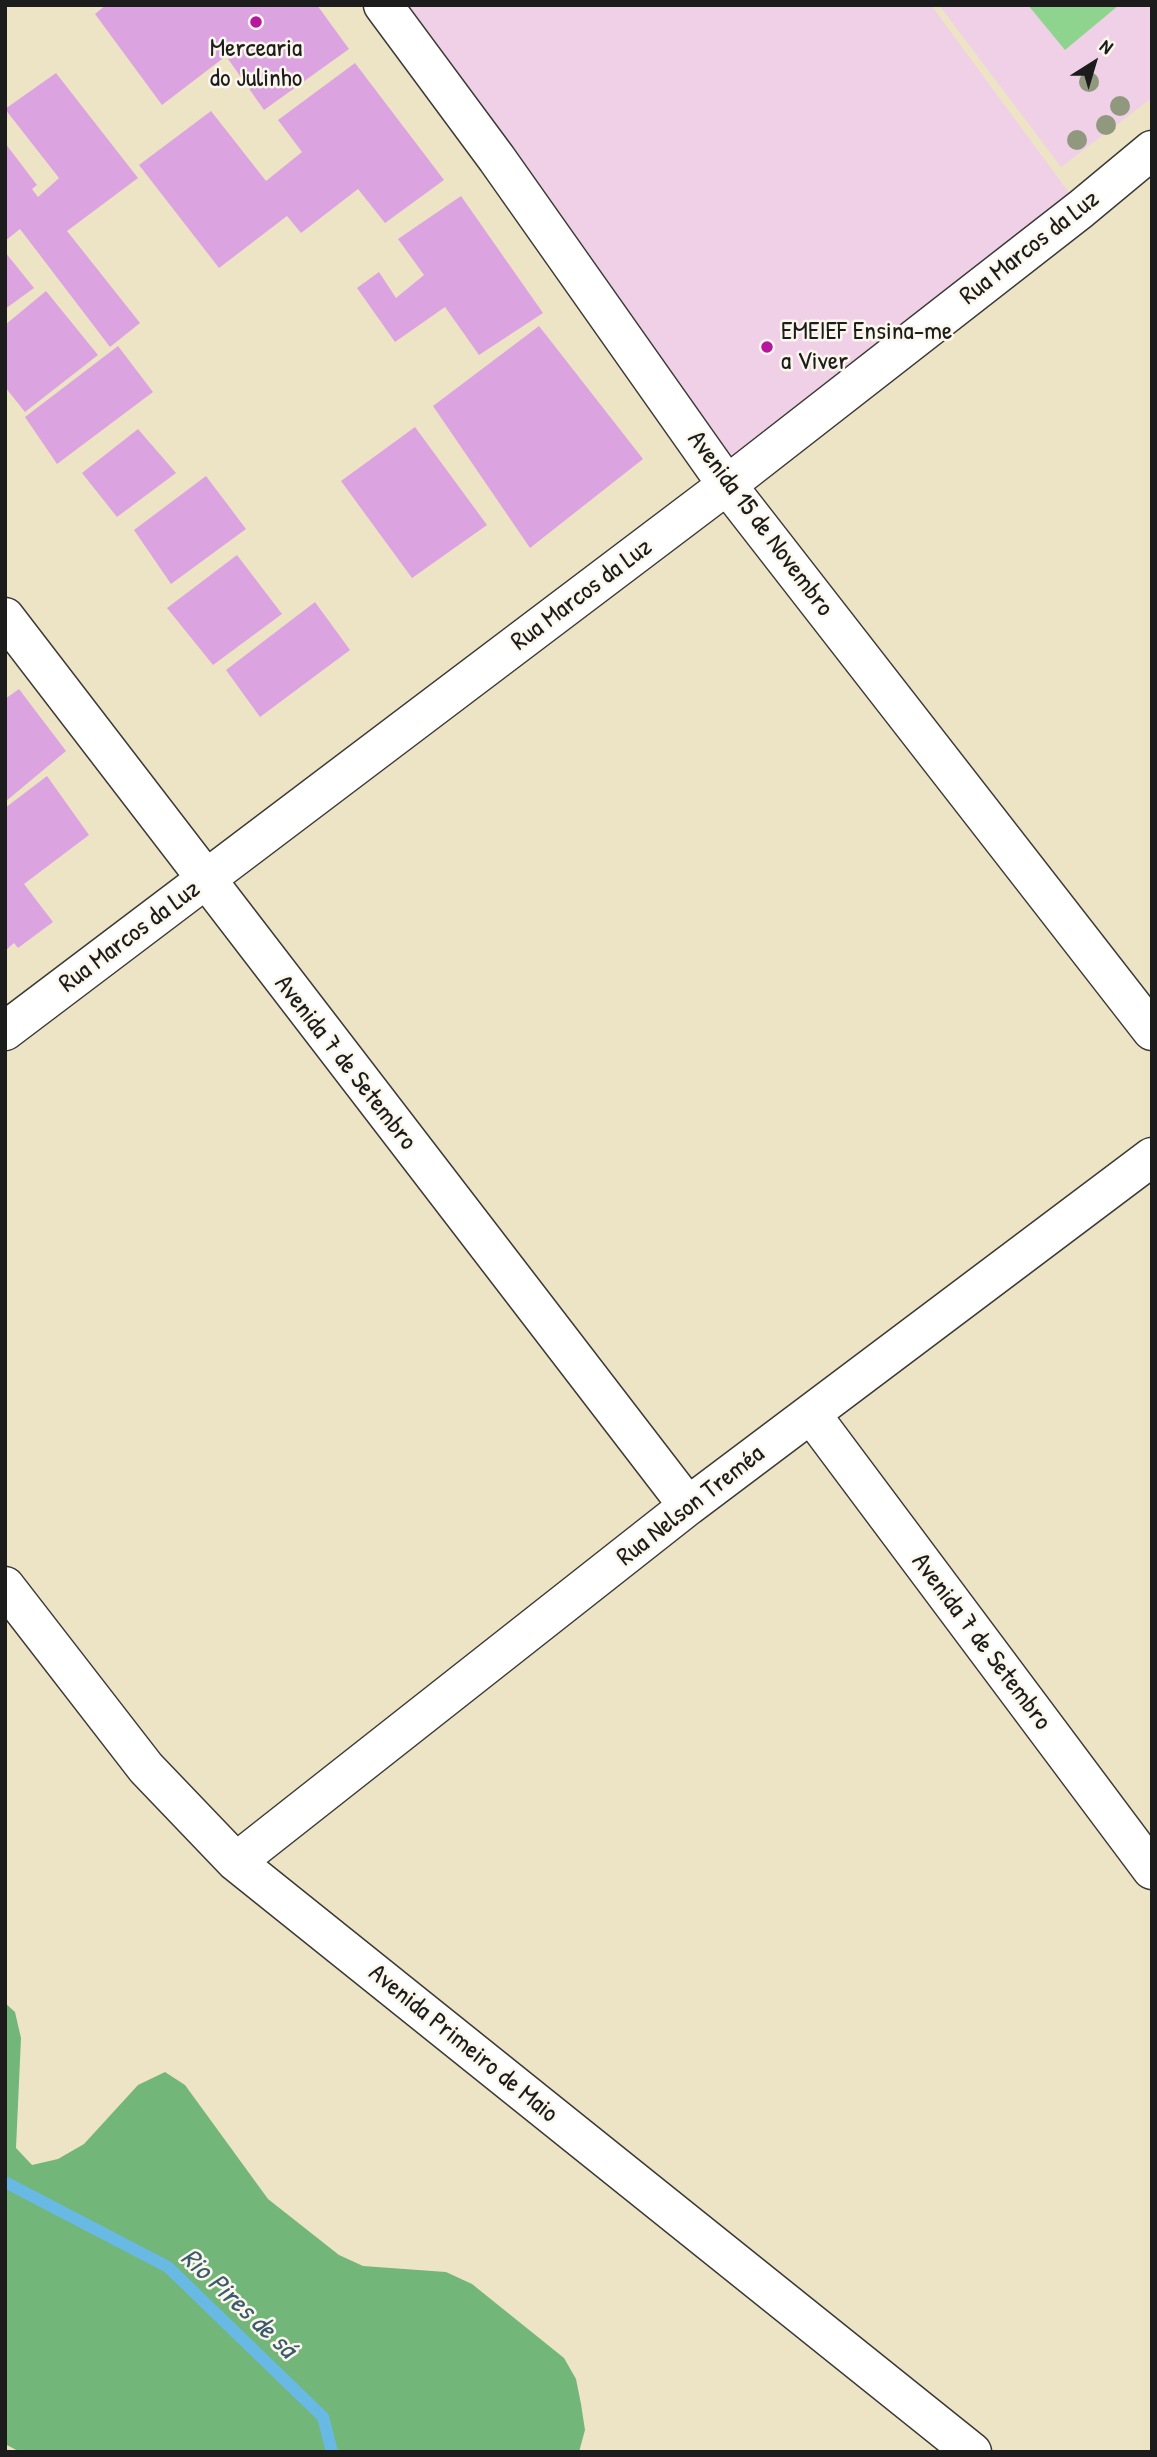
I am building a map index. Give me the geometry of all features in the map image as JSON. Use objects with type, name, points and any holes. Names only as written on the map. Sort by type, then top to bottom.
[{"type":"street","name":"Avenida 15 de Novembro","points":[[383,5],[496,159],[727,485],[1152,1031]]},
{"type":"street","name":"Rua Marcos da Luz","points":[[5,1031],[727,485],[1081,209],[1152,150]]},
{"type":"street","name":"Avenida 7 de Setembro","points":[[5,617],[205,881],[688,1506]]},
{"type":"street","name":"Rua Nelson Treméa","points":[[236,1862],[688,1506],[1152,1157]]},
{"type":"street","name":"Avenida 7 de Setembro","points":[[811,1414],[1152,1870]]},
{"type":"street","name":"Avenida Primeiro de Maio","points":[[5,1587],[146,1768],[236,1862],[972,2452]]},
{"type":"shaded area","name":"EMEIEF Ensina-me a Viver","points":[[383,5],[931,5],[1081,209],[727,485]]},
{"type":"shaded area","points":[[939,5],[1152,5],[1152,98],[1061,167]]},
{"type":"green space","points":[[1028,5],[1119,5],[1065,50]]},
{"type":"green space","points":[[5,2003],[15,2012],[21,2038],[16,2148],[32,2165],[58,2159],[84,2144],[138,2085],[165,2072],[185,2085],[268,2199],[339,2255],[363,2266],[446,2272],[472,2284],[564,2358],[576,2379],[581,2404],[585,2430],[579,2452],[20,2452],[5,2444]]},
{"type":"building","points":[[106,5],[317,5],[349,49],[264,110],[226,56],[162,105],[95,14]]},
{"type":"building","points":[[355,63],[444,180],[385,223],[358,189],[301,233],[287,216],[219,268],[139,165],[211,111],[266,181],[302,152],[278,120]]},
{"type":"building","points":[[56,73],[138,178],[67,231],[140,323],[110,347],[20,229],[5,241],[5,143],[37,185],[32,189],[38,197],[59,178],[5,109]]},
{"type":"building","points":[[461,196],[543,313],[479,355],[445,307],[395,342],[357,288],[379,272],[396,298],[424,275],[398,239]]},
{"type":"building","points":[[5,252],[34,288],[5,309]]},
{"type":"building","points":[[46,291],[98,355],[25,412],[5,387],[5,325]]},
{"type":"building","points":[[539,326],[643,459],[530,548],[433,406]]},
{"type":"building","points":[[118,346],[153,392],[57,464],[25,417]]},
{"type":"building","points":[[415,427],[487,525],[412,578],[341,481]]},
{"type":"building","points":[[138,429],[176,473],[117,517],[82,473]]},
{"type":"building","points":[[206,476],[246,529],[171,584],[134,530]]},
{"type":"building","points":[[237,555],[282,614],[213,665],[167,608]]},
{"type":"building","points":[[315,602],[350,650],[260,717],[226,670]]},
{"type":"building","points":[[19,689],[66,751],[5,802],[5,699]]},
{"type":"building","points":[[47,776],[89,835],[24,884],[53,922],[18,948],[14,943],[5,951],[5,808]]},
{"type":"waterway","name":"Rio Pires de sá","points":[[5,2182],[168,2267],[323,2417],[332,2452]]},
{"type":"place","name":"Mercearia do Julinho","points":[[256,22]]},
{"type":"place","name":"EMEIEF Ensina-me a Viver","points":[[767,347]]}]
